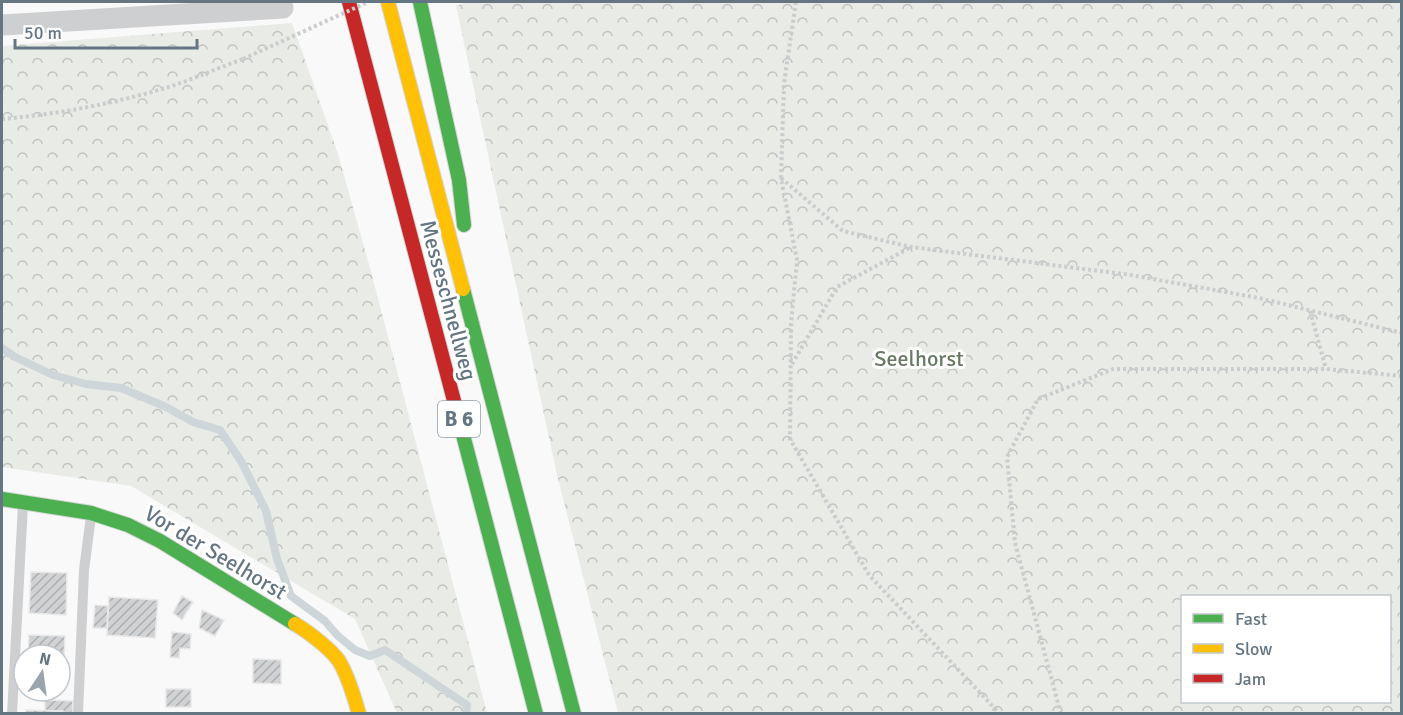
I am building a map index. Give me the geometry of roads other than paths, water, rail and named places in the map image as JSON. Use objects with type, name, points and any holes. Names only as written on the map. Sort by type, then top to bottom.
[{"type":"main road","name":"Messeschnellweg","points":[[349,2],[536,714]]},
{"type":"main road","name":"Messeschnellweg","points":[[388,2],[574,714]]},
{"type":"main road","name":"B 6","points":[[420,2],[459,180],[476,337]]},
{"type":"main road","name":"B 6","points":[[346,44],[382,125]]},
{"type":"main road","name":"Vor der Seelhorst","points":[[2,499],[92,513],[128,525],[160,542],[305,630],[338,659],[359,714]]},
{"type":"street","points":[[2,25],[283,8]]},
{"type":"lane","points":[[12,714],[23,501]]},
{"type":"lane","points":[[78,714],[84,570],[92,513]]},
{"type":"waterway","points":[[2,348],[15,357],[53,375],[86,384],[121,388],[164,406],[193,422],[220,430],[241,461],[266,511],[277,559],[291,596],[325,621],[355,650],[370,656],[385,650],[467,705],[466,714]]},
{"type":"park label","name":"Seelhorst","points":[[919,358]]}]
